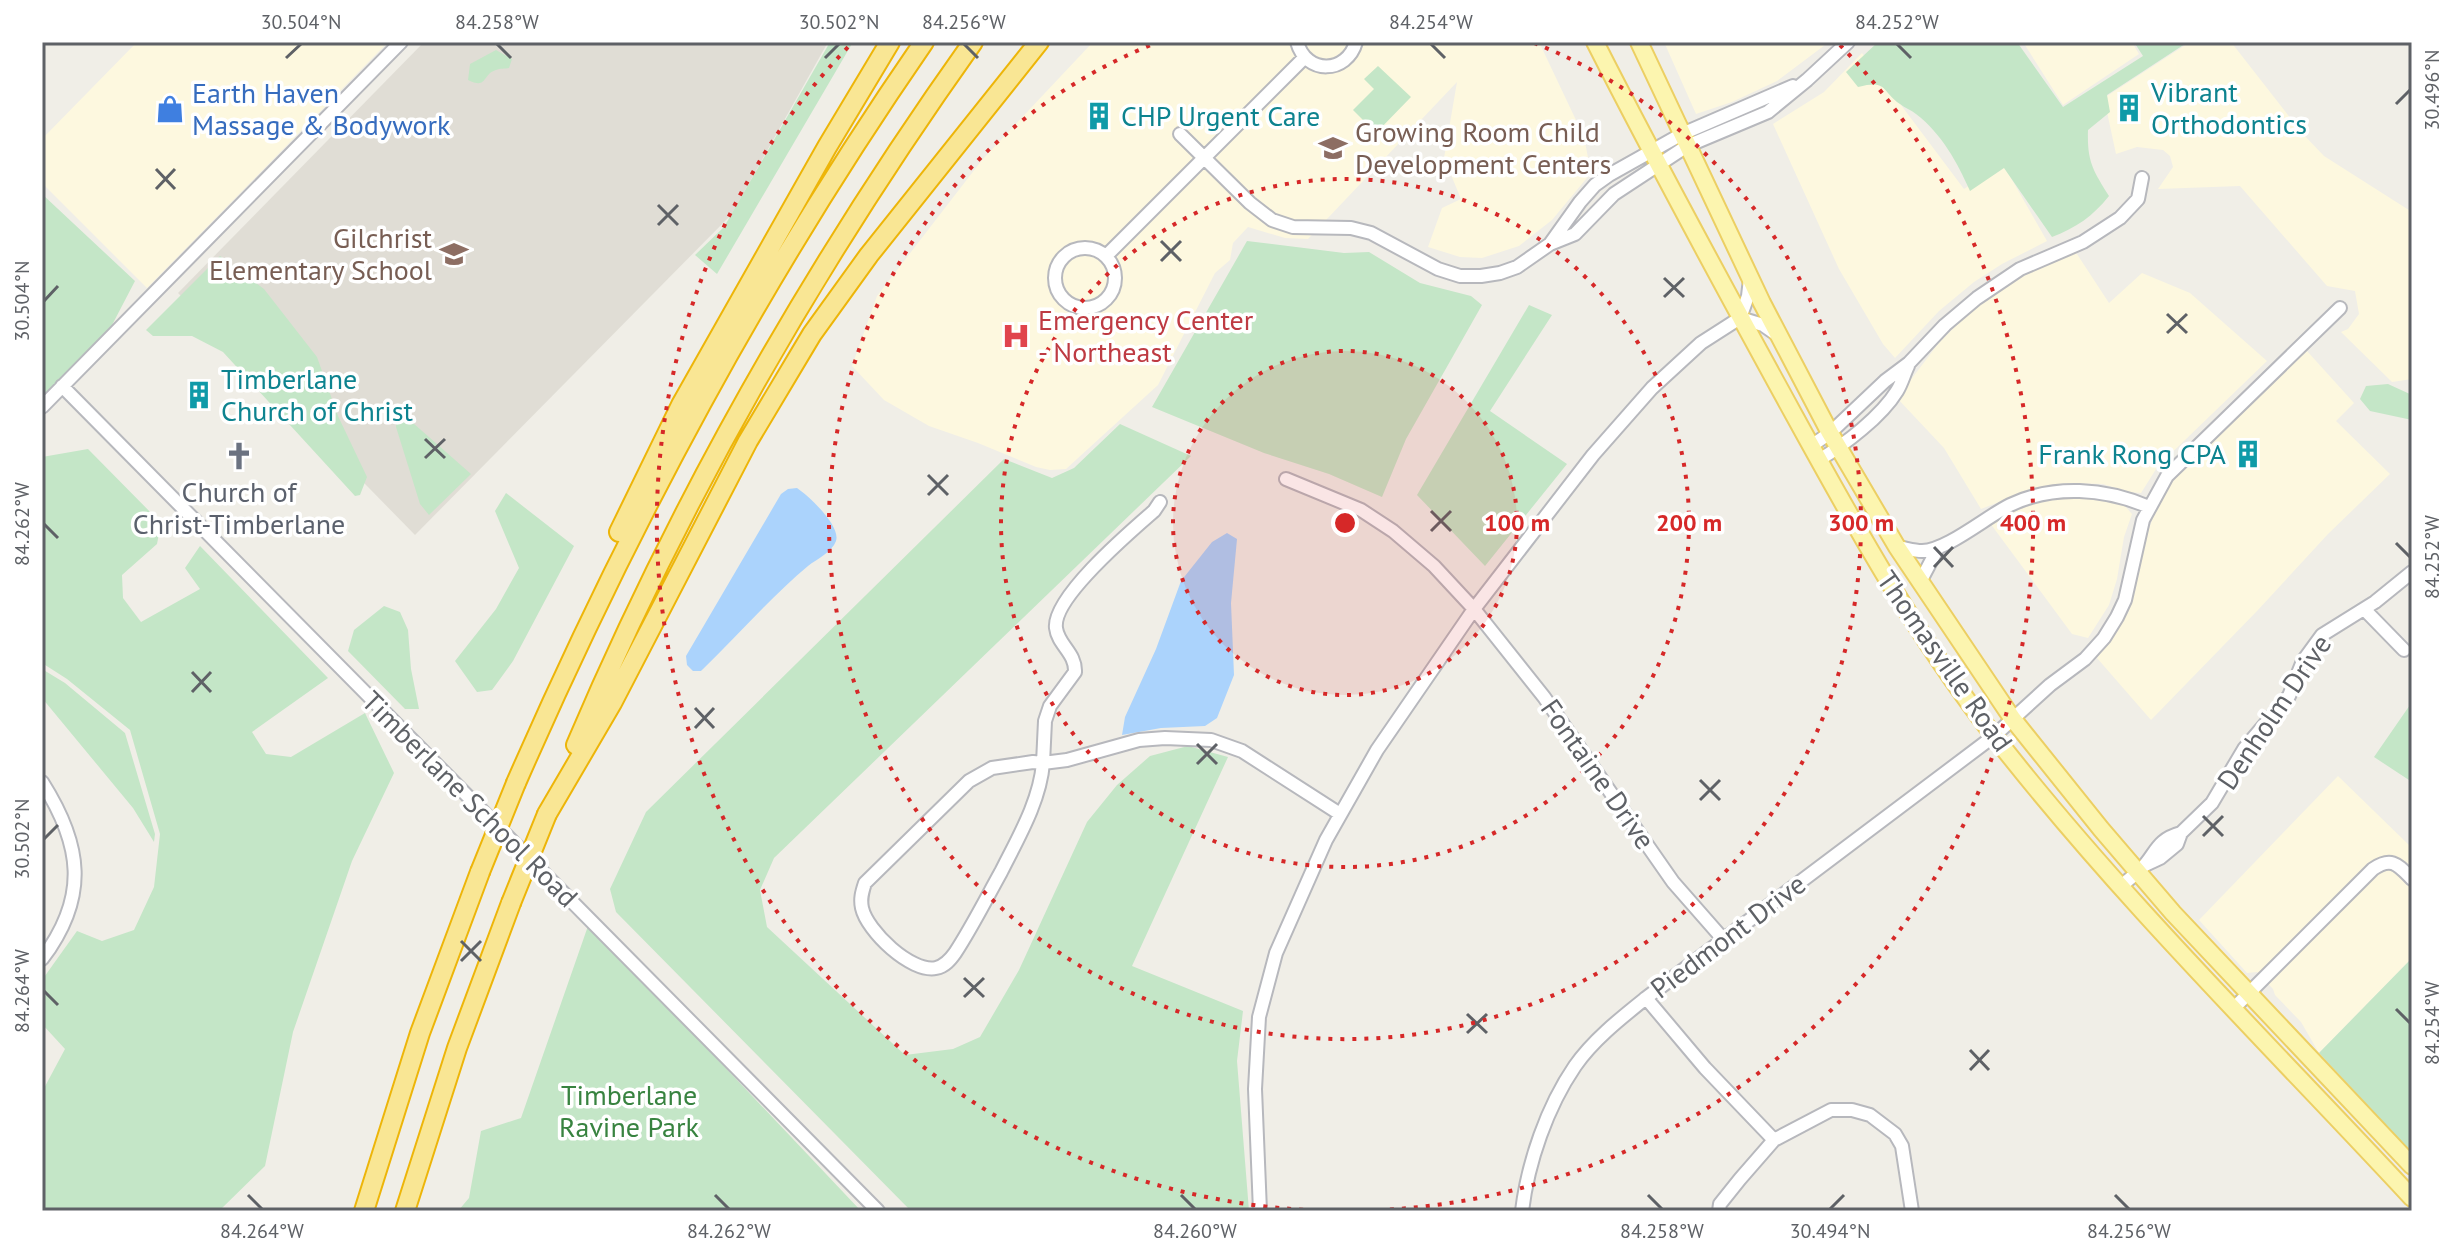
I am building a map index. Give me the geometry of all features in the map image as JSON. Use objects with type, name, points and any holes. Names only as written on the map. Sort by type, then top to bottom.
[{"type":"highway","points":[[550,706],[607,561],[662,442],[811,175],[890,42]]},
{"type":"highway","points":[[364,1211],[420,1033],[480,872],[550,706],[622,552],[721,365],[830,184],[924,42]]},
{"type":"highway","points":[[405,1211],[457,1048],[511,903],[585,723],[639,608],[749,396],[849,228],[973,42]]},
{"type":"highway","points":[[547,814],[612,703],[715,502],[798,357],[869,255],[1039,42]]},
{"type":"main road","name":"Thomasville Road","points":[[1595,42],[1740,318],[1897,596],[1994,736],[2121,886],[2233,1009],[2309,1088],[2406,1179],[2412,1198]]},
{"type":"main road","name":"Thomasville Road","points":[[1639,42],[1750,279],[1835,440],[1897,547],[2012,718],[2141,868],[2173,913],[2412,1166]]},
{"type":"main road","points":[[1897,596],[1920,582]]},
{"type":"main road","points":[[2309,1088],[2324,1072]]},
{"type":"street","points":[[42,407],[401,42]]},
{"type":"street","points":[[1297,42],[1304,58],[1316,66],[1333,67],[1351,55],[1356,42]]},
{"type":"street","points":[[1550,244],[1595,185],[1655,158],[1685,140],[1768,112],[1848,42]]},
{"type":"street","points":[[1106,256],[1304,58]]},
{"type":"street","points":[[1180,134],[1250,203],[1272,220],[1293,227],[1351,228],[1371,233],[1438,269],[1460,276],[1500,273],[1517,267],[1550,244],[1575,234],[1604,202],[1655,158]]},
{"type":"street","points":[[1815,453],[1878,413],[1897,391],[1909,363],[1952,319],[2001,281],[2039,260],[2083,242],[2120,218],[2138,199],[2142,178]]},
{"type":"street","points":[[1084,247],[1106,256],[1114,267],[1115,278],[1108,298],[1083,309],[1063,299],[1054,275],[1062,257],[1084,247]]},
{"type":"street","points":[[1260,1211],[1255,1089],[1259,1017],[1276,953],[1340,814],[1405,707],[1474,609],[1593,455],[1641,399],[1684,358],[1740,318],[1750,279]]},
{"type":"street","name":"Piedmont Drive","points":[[1522,1211],[1538,1143],[1563,1086],[1592,1046],[1646,998],[1994,736],[2050,685],[2085,659],[2106,635],[2125,600],[2138,535],[2149,507],[2167,476],[2340,308]]},
{"type":"street","points":[[1740,318],[1763,325],[1779,337]]},
{"type":"street","name":"Timberlane School Road","points":[[62,386],[878,1211]]},
{"type":"street","name":"Fontaine Drive","points":[[1286,479],[1375,518],[1434,566],[1474,609],[1544,697],[1673,882],[1723,939]]},
{"type":"street","points":[[1897,547],[1922,551],[1938,548],[2011,505],[2050,493],[2088,491],[2111,494],[2149,507]]},
{"type":"street","points":[[1160,502],[1091,570],[1062,606],[1056,620],[1056,631],[1074,659],[1075,672],[1050,706],[1045,721],[1043,763],[1040,785],[1032,808],[955,953],[935,968],[917,966],[905,959],[867,922],[861,900],[865,883],[978,775],[1007,765],[1043,763],[1067,760],[1139,740],[1211,740],[1242,751],[1340,814]]},
{"type":"street","points":[[1920,582],[1938,548]]},
{"type":"street","name":"Denholm Drive","points":[[2121,886],[2177,844],[2181,833],[2212,803],[2244,749],[2289,696],[2311,647],[2330,629],[2364,609],[2412,572]]},
{"type":"street","points":[[2364,609],[2404,650]]},
{"type":"street","points":[[42,782],[67,830],[76,880],[70,910],[42,959]]},
{"type":"street","points":[[2233,1009],[2382,862],[2394,863],[2412,879]]},
{"type":"street","points":[[1646,998],[1705,1068],[1774,1140]]},
{"type":"street","points":[[1719,1211],[1720,1204],[1774,1140],[1831,1110],[1852,1110],[1870,1115],[1902,1146],[1912,1211]]},
{"type":"shaded area","points":[[137,42],[388,42],[147,288],[42,183],[42,139]]},
{"type":"shaded area","name":"Gilchrist Elementary School","points":[[424,42],[828,42],[731,215],[415,535],[178,293]]},
{"type":"shaded area","points":[[1093,42],[1539,42],[1584,137],[1591,173],[1552,220],[1519,246],[1482,258],[1460,257],[1428,247],[1442,208],[1461,199],[1444,158],[1457,82],[1308,239],[1285,238],[1248,227],[1233,243],[1230,260],[1215,273],[1158,385],[1066,469],[1036,467],[929,426],[884,400],[852,366],[877,296],[982,160]]},
{"type":"shaded area","points":[[1664,42],[1829,42],[1777,81],[1732,102],[1696,114]]},
{"type":"shaded area","points":[[2023,42],[2132,42],[2139,54],[2063,105]]},
{"type":"shaded area","points":[[2190,42],[2231,42],[2302,133],[2324,156],[2412,212],[2412,379],[2392,382],[2341,332],[2348,329],[2359,314],[2355,291],[2327,286],[2240,186],[2158,189],[2173,167],[2170,156],[2163,150],[2137,147],[2116,154],[2104,98]]},
{"type":"shaded area","points":[[1862,53],[1964,189],[2003,164],[2047,241],[1974,282],[1939,311],[1895,358],[1883,344],[1839,269],[1773,124],[1824,92]]},
{"type":"shaded area","points":[[2075,251],[2109,303],[2142,273],[2190,293],[2267,361],[2158,466],[2141,493],[2103,484],[2069,483],[2038,487],[1981,509],[1944,448],[1897,398],[1938,344],[1977,304],[2031,271]]},
{"type":"shaded area","points":[[2307,351],[2354,403],[2336,421],[2390,474],[2328,534],[2151,720],[2097,658],[2128,613],[2143,546],[2157,506],[2173,480],[2199,451]]},
{"type":"shaded area","points":[[2073,496],[2108,499],[2124,505],[2132,514],[2109,605],[2088,638],[2072,634],[1990,523],[2041,500]]},
{"type":"shaded area","points":[[2338,776],[2412,848],[2412,958],[2319,1053],[2301,1022],[2273,989],[2257,972],[2247,973],[2199,920]]},
{"type":"green space","points":[[830,42],[853,42],[717,274],[695,255],[724,227]]},
{"type":"green space","points":[[1878,42],[2017,42],[2063,107],[2143,56],[2134,42],[2188,42],[2107,95],[2110,112],[2088,130],[2088,141],[2092,165],[2109,196],[2084,221],[2052,237],[2004,168],[1970,191],[1948,149],[1934,130],[1879,85],[1858,87],[1846,72]]},
{"type":"green space","points":[[496,50],[512,59],[509,68],[492,72],[479,83],[468,80],[470,64]]},
{"type":"green space","points":[[1378,66],[1411,97],[1376,133],[1353,110],[1374,89],[1364,79]]},
{"type":"green space","points":[[42,194],[135,281],[111,327],[42,397]]},
{"type":"green space","points":[[1247,241],[1344,253],[1369,252],[1420,283],[1471,296],[1482,305],[1406,439],[1382,497],[1152,407]]},
{"type":"green space","points":[[220,256],[264,289],[317,357],[338,416],[367,477],[360,495],[355,496],[223,352],[192,336],[153,336],[146,330]]},
{"type":"green space","points":[[1529,305],[1552,315],[1490,411],[1567,464],[1485,566],[1417,495]]},
{"type":"green space","points":[[2388,384],[2412,395],[2412,420],[2370,411],[2360,399],[2366,386]]},
{"type":"green space","points":[[397,417],[413,423],[471,474],[429,515],[420,504],[396,427]]},
{"type":"green space","points":[[1120,424],[1191,456],[774,858],[760,890],[767,927],[905,1055],[953,1049],[980,1037],[1019,970],[1087,822],[1117,785],[1150,756],[1188,746],[1228,757],[1132,966],[1243,1011],[1237,1061],[1249,1211],[911,1211],[616,912],[610,889],[646,812],[1004,459],[1052,478],[1074,468]]},
{"type":"green space","points":[[88,449],[161,523],[157,544],[122,575],[123,598],[141,622],[200,589],[185,568],[200,546],[328,678],[252,732],[266,754],[291,757],[365,713],[394,773],[352,861],[293,1032],[265,1166],[219,1211],[42,1211],[42,1092],[65,1049],[42,1024],[42,980],[77,931],[102,941],[134,930],[154,887],[160,834],[130,730],[67,679],[42,663],[42,457]]},
{"type":"green space","points":[[506,493],[574,546],[513,661],[492,690],[477,692],[455,661],[496,609],[519,568],[495,511]]},
{"type":"green space","points":[[384,606],[400,612],[408,630],[411,669],[419,709],[405,709],[348,651],[354,630]]},
{"type":"green space","points":[[42,669],[65,683],[125,733],[155,834],[154,842],[133,808],[42,698]]},
{"type":"green space","points":[[2412,702],[2412,782],[2374,757]]},
{"type":"green space","name":"Timberlane Ravine Park","points":[[588,926],[861,1211],[458,1211],[469,1198],[481,1131],[521,1118]]},
{"type":"green space","points":[[2412,958],[2412,1153],[2319,1053]]},
{"type":"water","points":[[797,488],[829,520],[836,535],[834,545],[781,591],[701,671],[693,671],[687,665],[686,656],[781,494]]},
{"type":"water","points":[[1227,533],[1237,539],[1231,603],[1234,675],[1217,718],[1205,726],[1161,728],[1122,735],[1125,717],[1156,649],[1181,581],[1212,542]]},
{"type":"place","name":"Vibrant Orthodontics","points":[[2129,108]]},
{"type":"place","name":"Earth Haven Massage & Bodywork","points":[[170,109]]},
{"type":"place","name":"CHP Urgent Care","points":[[1099,116]]},
{"type":"place","name":"Growing Room Child Development Centers","points":[[1333,148]]},
{"type":"place","name":"Gilchrist Elementary School","points":[[454,254]]},
{"type":"place","name":"Emergency Center - Northeast","points":[[1016,336]]},
{"type":"place","name":"Timberlane Church of Christ","points":[[199,395]]},
{"type":"place","name":"Frank Rong CPA","points":[[2248,454]]},
{"type":"place","name":"Church of Christ-Timberlane","points":[[239,456]]}]
